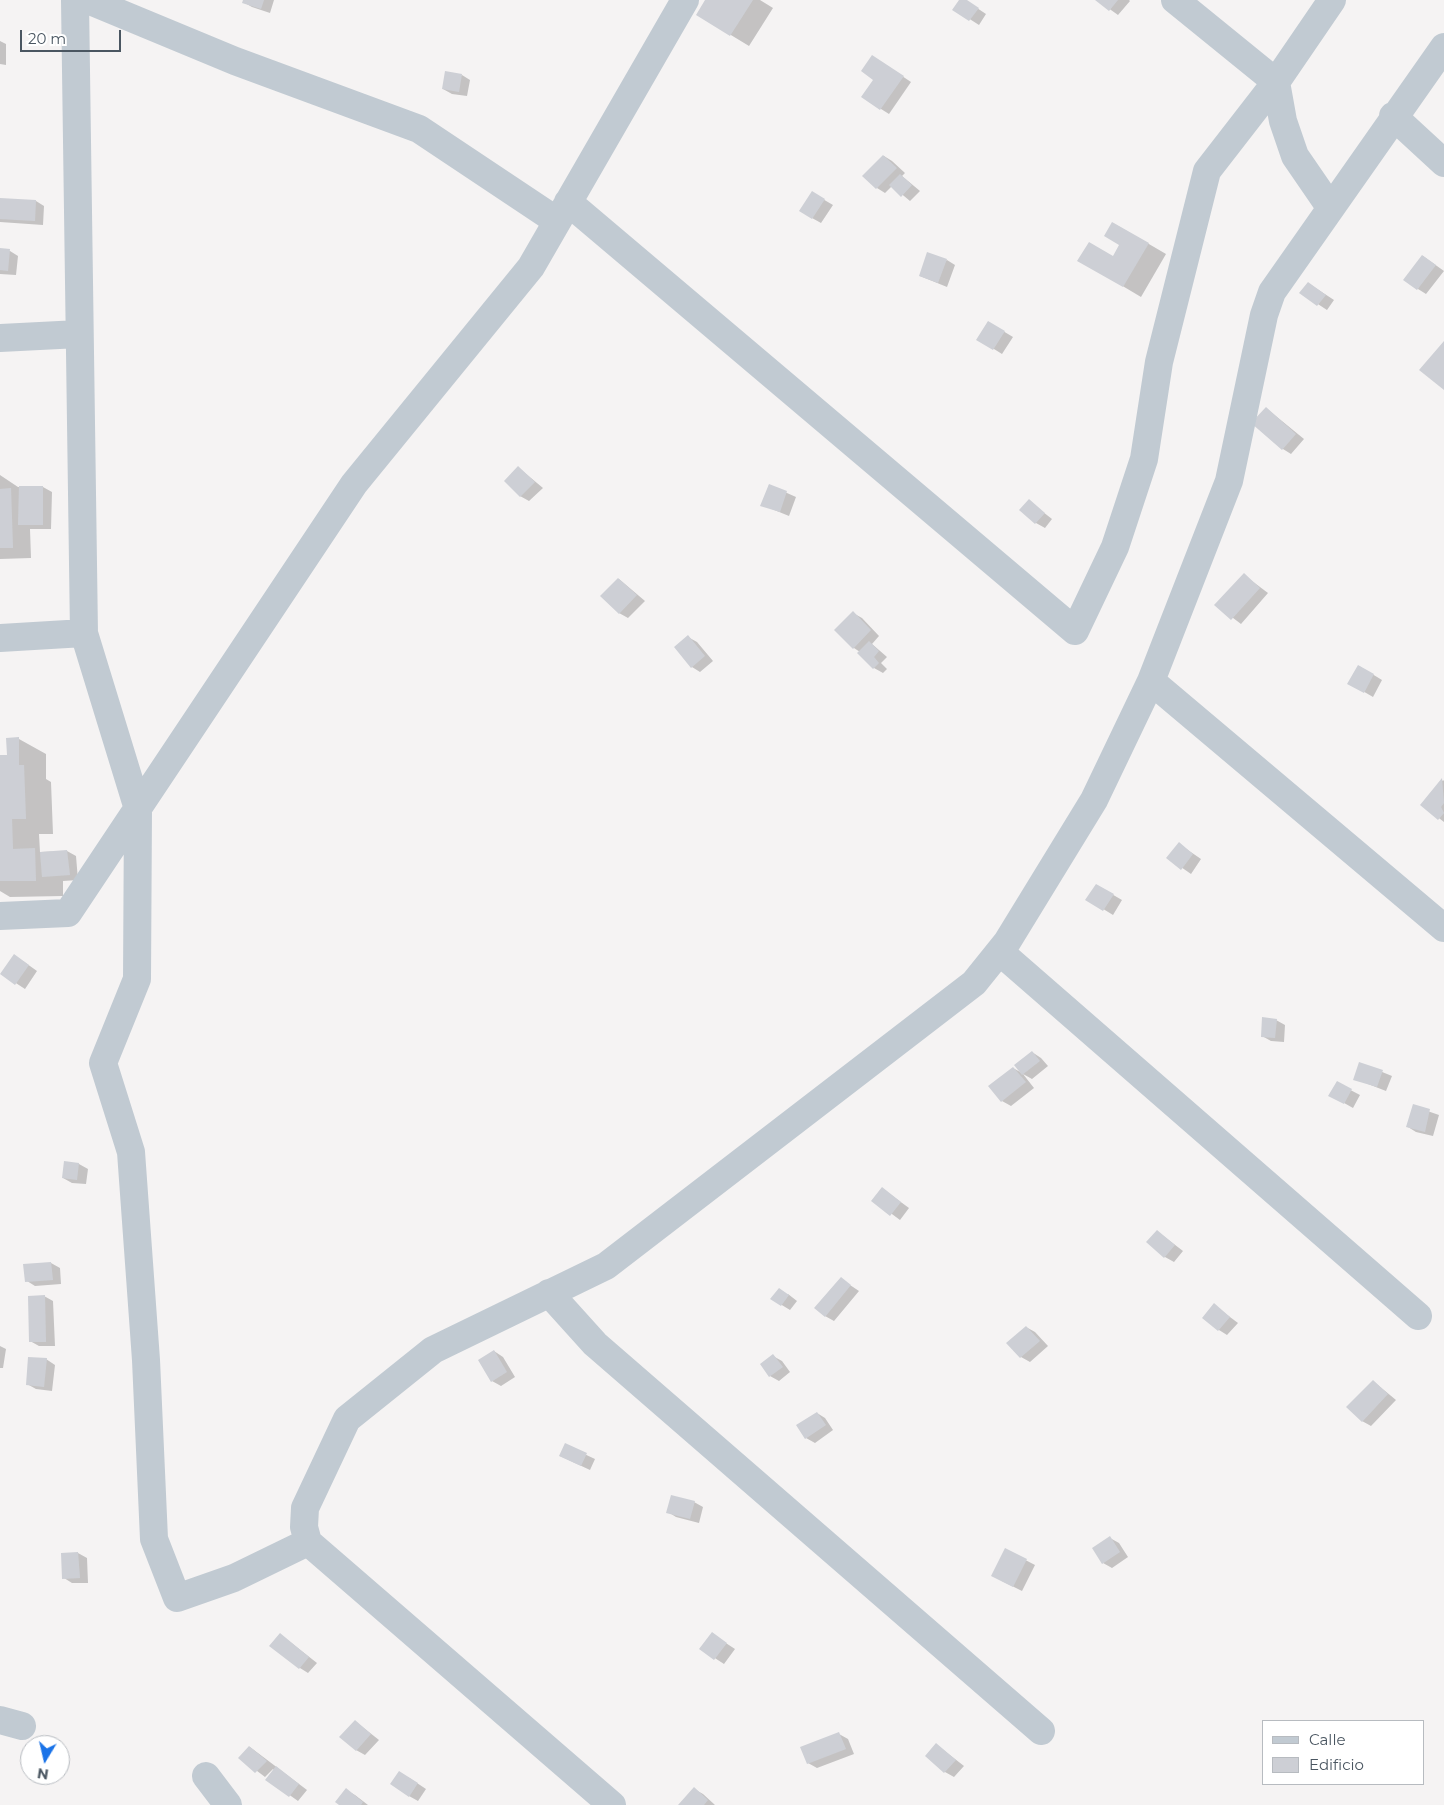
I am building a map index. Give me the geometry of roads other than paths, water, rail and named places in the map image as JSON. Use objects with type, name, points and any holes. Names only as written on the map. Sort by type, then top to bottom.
[{"type":"street","points":[[75,0],[84,634],[138,809],[137,978],[103,1063],[131,1152],[146,1360],[154,1539],[177,1598],[234,1578],[308,1542]]},
{"type":"street","points":[[88,0],[235,61],[419,129],[563,212],[1075,631],[1116,547],[1144,459],[1158,362],[1207,171],[1276,82],[1332,0]]},
{"type":"street","points":[[0,916],[68,913],[354,484],[531,267],[685,0]]},
{"type":"street","points":[[1175,0],[1276,82],[1283,121],[1295,156],[1330,207]]},
{"type":"street","points":[[612,1805],[308,1542],[304,1527],[305,1508],[347,1419],[433,1350],[606,1266],[974,983],[1000,952],[1094,800],[1151,682],[1229,481],[1264,315],[1272,292],[1393,116],[1444,46]]},
{"type":"street","points":[[1393,116],[1444,163]]},
{"type":"street","points":[[0,338],[79,334]]},
{"type":"street","points":[[0,638],[84,634]]},
{"type":"street","points":[[1151,682],[1444,928]]},
{"type":"street","points":[[1000,952],[1418,1316]]},
{"type":"street","points":[[549,1294],[595,1344],[1041,1731]]},
{"type":"street","points":[[206,1776],[228,1805]]}]
